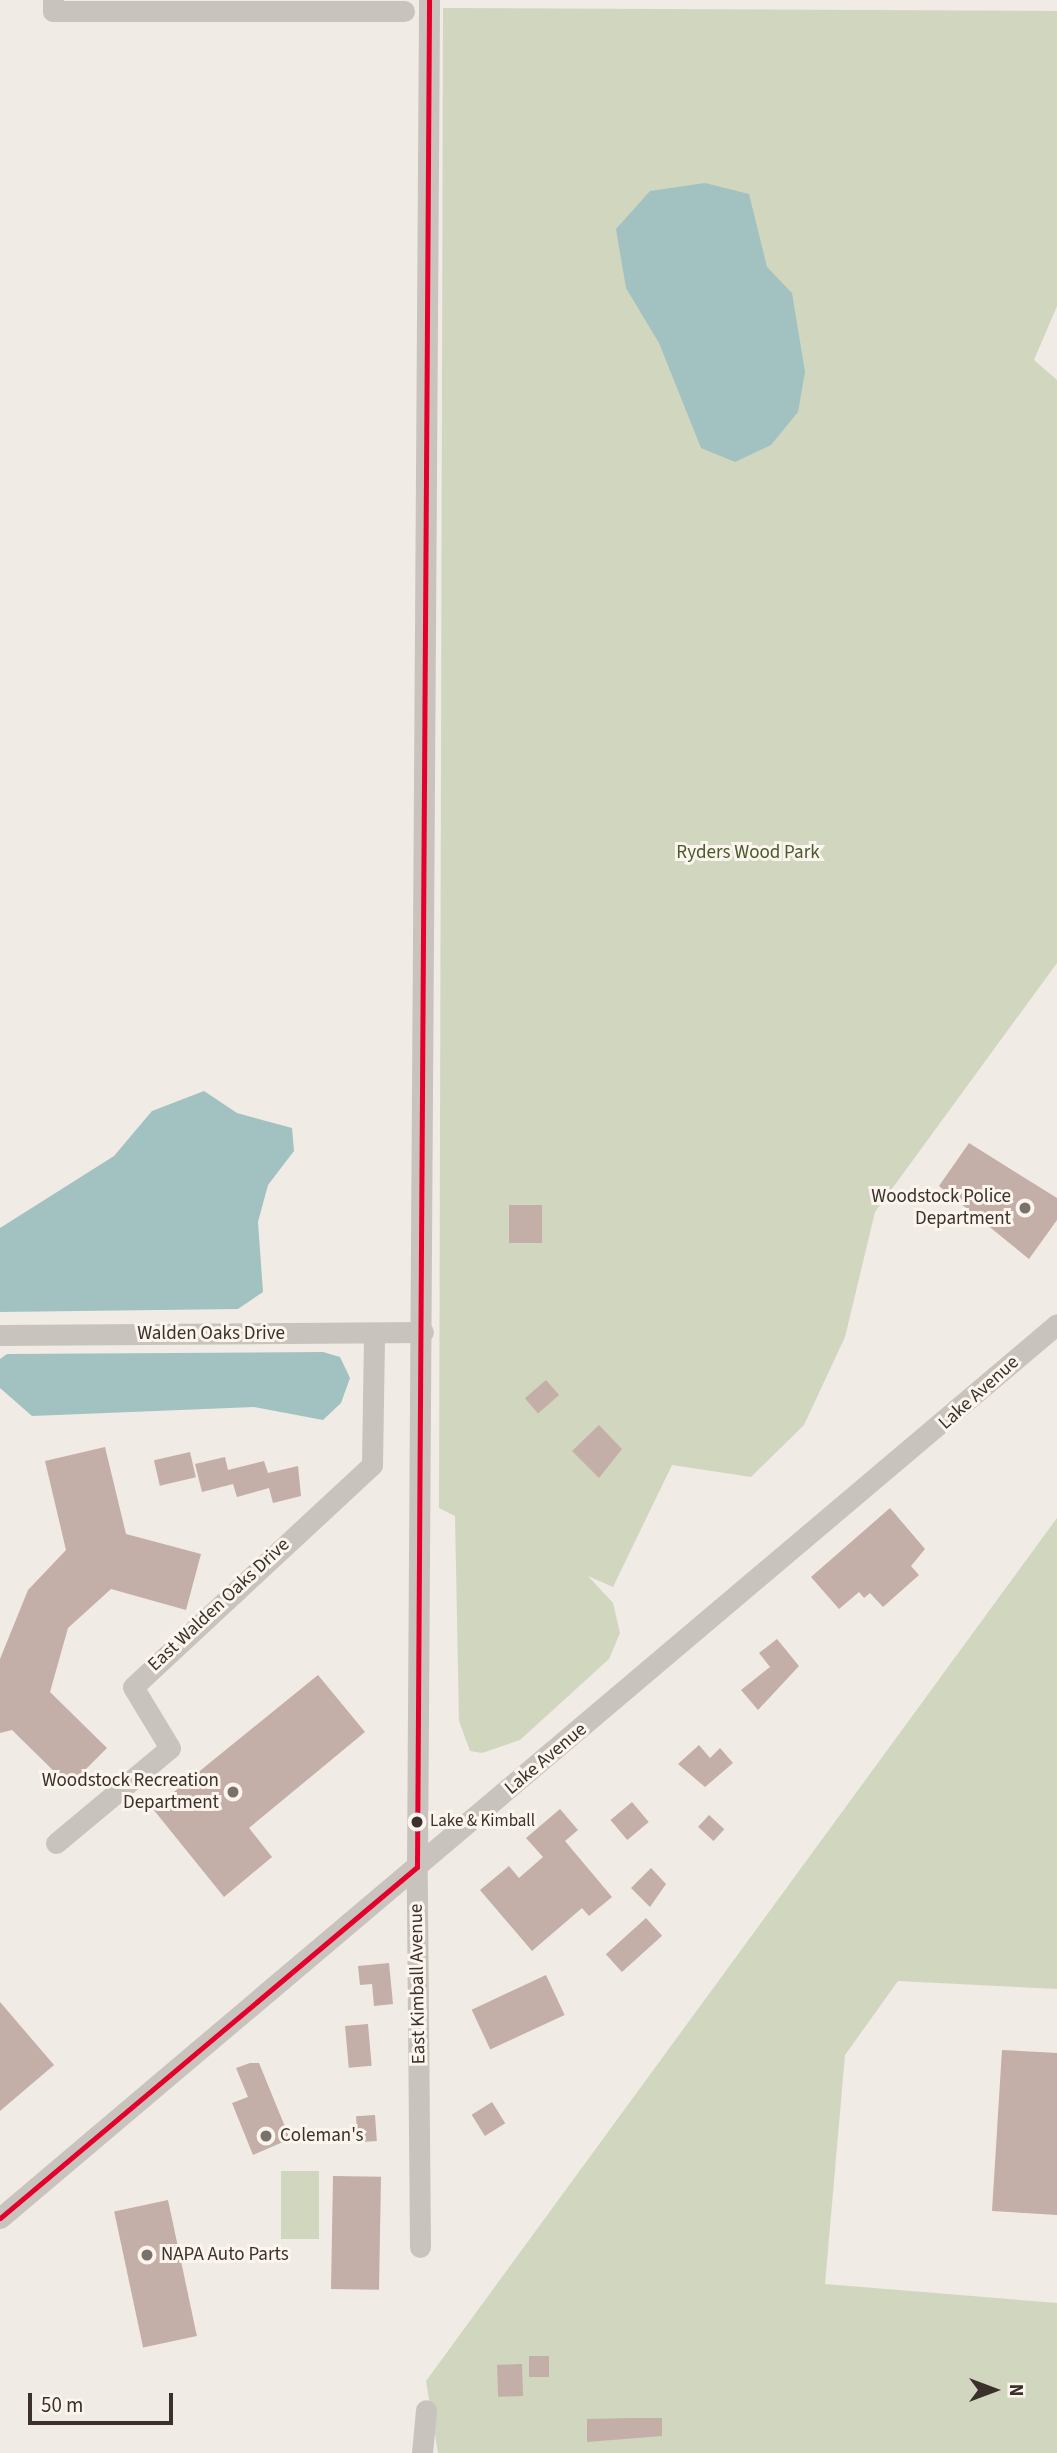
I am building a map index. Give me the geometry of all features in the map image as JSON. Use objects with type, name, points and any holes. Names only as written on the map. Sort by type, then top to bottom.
[{"type":"street","name":"East Kimball Avenue","points":[[421,2247],[417,1867],[423,1332],[429,0]]},
{"type":"street","points":[[53,5],[404,10]]},
{"type":"street","name":"Lake Avenue","points":[[0,2217],[1057,1324]]},
{"type":"street","name":"Walden Oaks Drive","points":[[0,1335],[423,1332]]},
{"type":"street","name":"East Walden Oaks Drive","points":[[56,1843],[170,1748],[133,1686],[372,1465],[374,1334]]},
{"type":"street","points":[[422,2453],[426,2410]]},
{"type":"green space","name":"Ryders Wood Park","points":[[443,8],[1057,11],[1057,306],[1034,360],[1057,380],[1057,963],[875,1212],[845,1337],[804,1425],[751,1477],[672,1465],[613,1587],[588,1576],[613,1603],[620,1633],[609,1659],[520,1740],[482,1753],[470,1751],[459,1721],[455,1516],[439,1508]]},
{"type":"green space","points":[[1057,1518],[1057,1989],[898,1981],[845,2055],[825,2284],[1057,2303],[1057,2453],[438,2453],[426,2381]]},
{"type":"green space","points":[[281,2171],[319,2171],[319,2239],[281,2239]]},
{"type":"water","points":[[705,183],[749,194],[767,267],[792,293],[805,372],[798,412],[771,445],[735,462],[701,448],[659,343],[626,288],[616,229],[650,191]]},
{"type":"water","points":[[204,1091],[237,1113],[292,1128],[294,1151],[268,1185],[258,1222],[263,1292],[238,1309],[0,1312],[0,1228],[114,1156],[152,1111]]},
{"type":"water","points":[[323,1352],[340,1357],[350,1378],[341,1403],[323,1420],[254,1407],[32,1416],[0,1388],[0,1359],[7,1354]]},
{"type":"building","name":"Woodstock Police Department","points":[[969,1143],[1057,1198],[1057,1220],[1029,1259],[939,1186]]},
{"type":"building","points":[[509,1205],[542,1205],[542,1243],[509,1243]]},
{"type":"building","points":[[546,1380],[559,1395],[538,1413],[525,1398]]},
{"type":"building","points":[[599,1425],[622,1449],[599,1478],[572,1451]]},
{"type":"building","points":[[105,1447],[126,1534],[201,1554],[186,1610],[111,1589],[68,1628],[50,1692],[107,1748],[69,1786],[12,1730],[0,1733],[0,1659],[28,1590],[66,1550],[45,1461]]},
{"type":"building","points":[[190,1452],[196,1477],[160,1486],[154,1460]]},
{"type":"building","points":[[225,1457],[228,1470],[264,1461],[268,1473],[298,1466],[301,1496],[273,1503],[269,1488],[237,1497],[233,1484],[202,1492],[195,1464]]},
{"type":"building","points":[[890,1508],[925,1549],[911,1566],[919,1575],[883,1607],[870,1593],[864,1598],[859,1592],[839,1609],[811,1577]]},
{"type":"building","points":[[777,1639],[799,1666],[758,1710],[741,1690],[770,1667],[759,1653]]},
{"type":"building","name":"Woodstock Recreation Department","points":[[318,1675],[365,1732],[249,1828],[272,1857],[224,1897],[153,1809]]},
{"type":"building","points":[[699,1745],[710,1758],[720,1748],[733,1763],[705,1787],[678,1764]]},
{"type":"building","points":[[632,1802],[649,1822],[627,1840],[611,1820]]},
{"type":"building","points":[[560,1809],[578,1830],[565,1841],[612,1897],[589,1916],[582,1908],[532,1951],[480,1890],[509,1866],[519,1878],[543,1857],[526,1838]]},
{"type":"building","points":[[709,1815],[724,1829],[713,1841],[698,1827]]},
{"type":"building","points":[[651,1868],[666,1884],[650,1907],[631,1888]]},
{"type":"building","points":[[646,1918],[662,1936],[622,1972],[606,1954]]},
{"type":"building","points":[[389,1963],[393,2004],[374,2006],[372,1984],[360,1985],[358,1966]]},
{"type":"building","points":[[546,1975],[565,2015],[490,2050],[472,2010]]},
{"type":"building","points":[[0,2002],[54,2065],[0,2111]]},
{"type":"building","points":[[368,2024],[372,2066],[349,2068],[345,2026]]},
{"type":"building","points":[[1002,2050],[1057,2053],[1057,2215],[992,2211]]},
{"type":"building","points":[[259,2063],[290,2139],[253,2155],[232,2103],[248,2097],[236,2068]]},
{"type":"building","points":[[492,2102],[505,2123],[485,2136],[472,2115]]},
{"type":"building","points":[[375,2115],[377,2141],[358,2142],[356,2116]]},
{"type":"building","points":[[333,2176],[381,2177],[379,2290],[331,2289]]},
{"type":"building","points":[[168,2200],[197,2336],[143,2347],[114,2211]]},
{"type":"building","points":[[529,2356],[549,2356],[549,2377],[529,2377]]},
{"type":"building","points":[[522,2364],[523,2396],[498,2397],[497,2365]]},
{"type":"building","points":[[662,2418],[662,2436],[587,2442],[587,2419]]},
{"type":"transit line","points":[[0,2218],[417,1867],[429,0]]},
{"type":"place","name":"Woodstock Police Department","points":[[1025,1208]]},
{"type":"place","name":"Woodstock Recreation Department","points":[[233,1792]]},
{"type":"place","name":"Lake & Kimball","points":[[417,1822]]},
{"type":"place","name":"Coleman's","points":[[266,2136]]},
{"type":"place","name":"NAPA Auto Parts","points":[[147,2255]]}]
